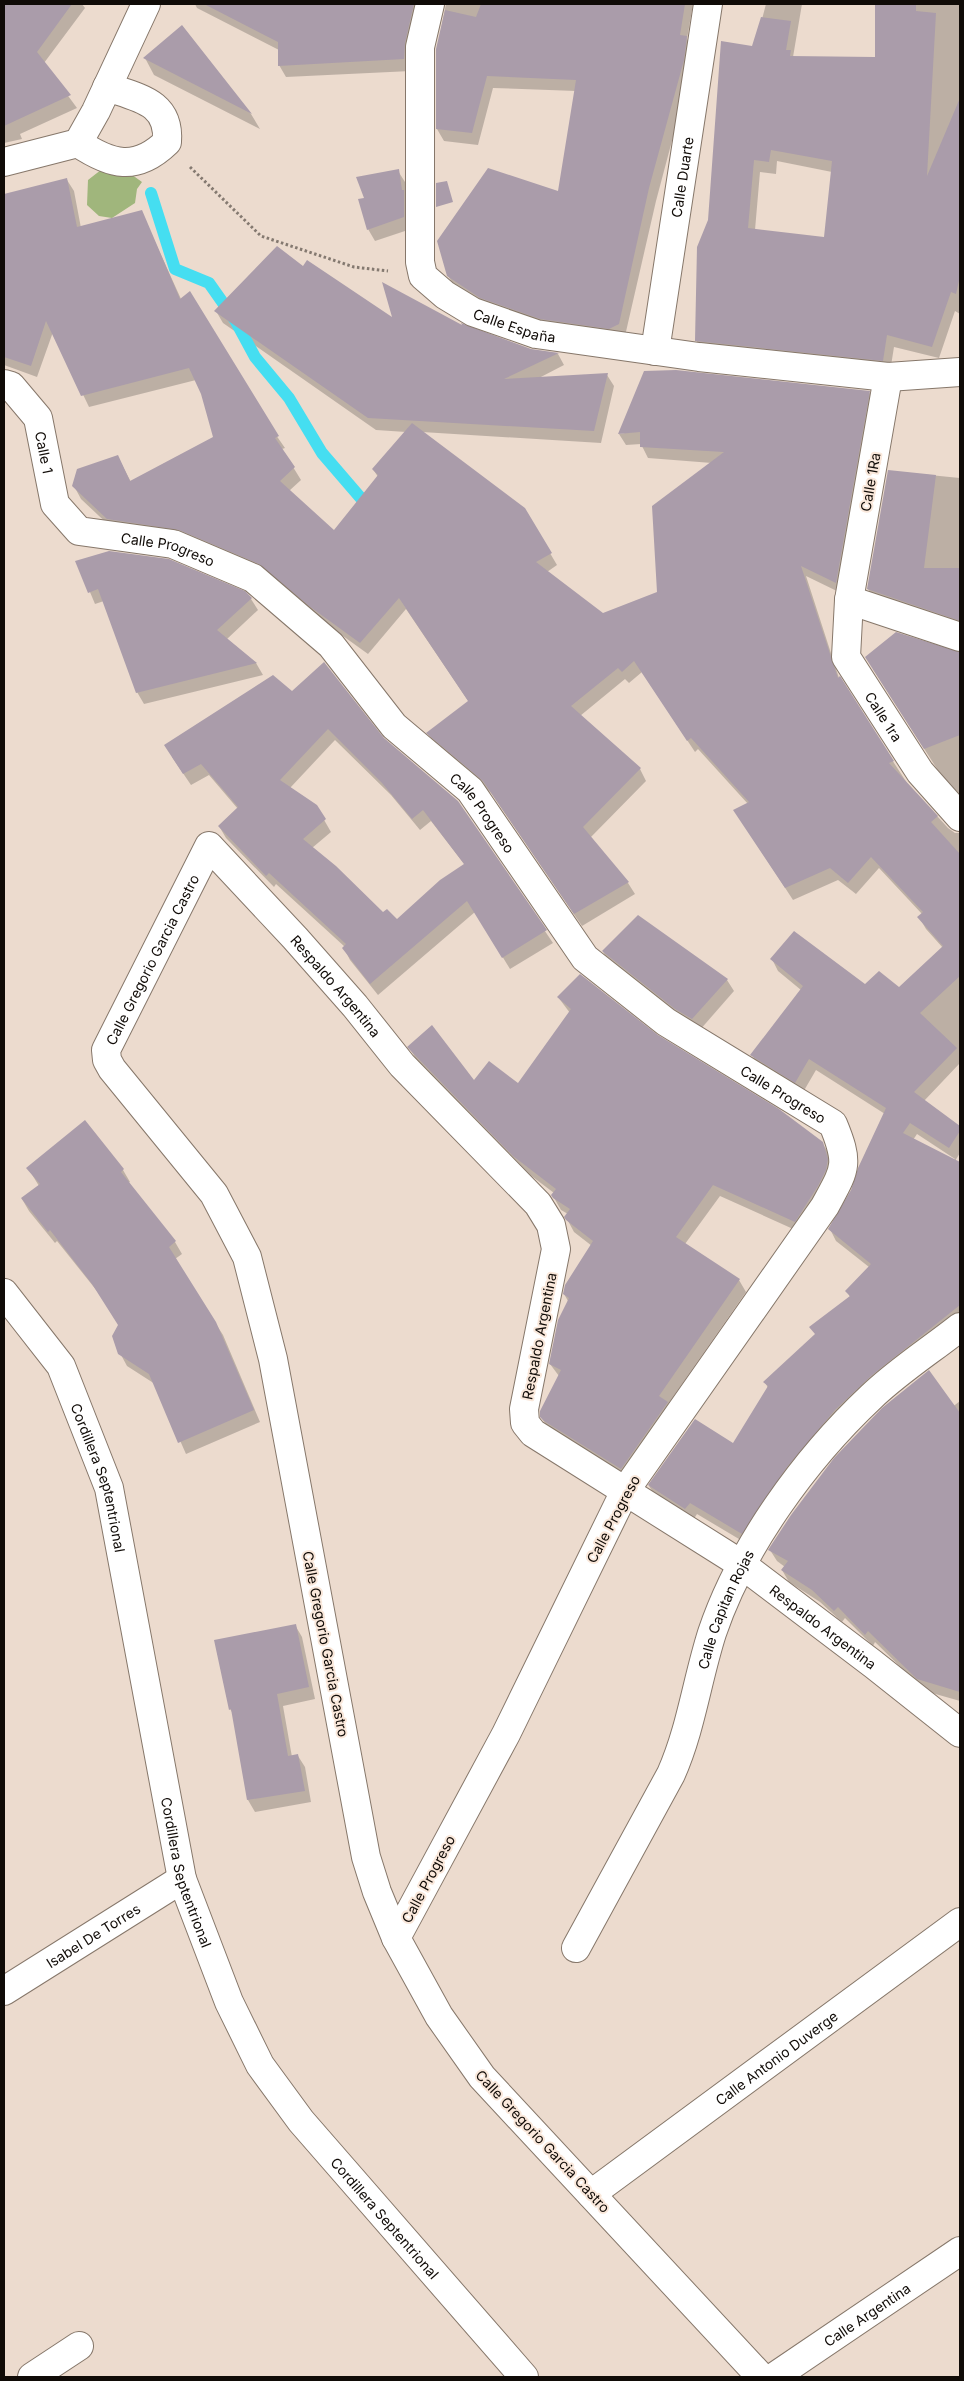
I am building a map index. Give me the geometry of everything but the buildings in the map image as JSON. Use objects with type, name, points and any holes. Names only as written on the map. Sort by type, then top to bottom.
[{"type":"street","points":[[4,162],[78,143],[146,4]]},
{"type":"street","points":[[423,276],[420,262],[420,46],[430,4]]},
{"type":"street","name":"Calle Duarte","points":[[654,351],[708,4]]},
{"type":"street","points":[[78,143],[100,158],[120,162],[141,160],[154,154],[167,142],[168,127],[162,113],[141,98],[107,87]]},
{"type":"street","name":"Calle España","points":[[423,276],[445,295],[473,312],[536,334],[654,351],[888,377],[960,369]]},
{"type":"street","name":"Calle 1Ra","points":[[849,600],[888,377]]},
{"type":"street","name":"Calle 1","points":[[4,384],[10,386],[38,418],[55,504]]},
{"type":"street","name":"Calle Progreso","points":[[55,504],[79,531],[173,544],[253,578],[331,645],[394,726],[470,790],[585,958],[666,1022],[833,1124],[843,1148],[843,1171],[825,1206],[625,1491],[506,1734],[396,1938]]},
{"type":"street","points":[[849,600],[960,637]]},
{"type":"street","name":"Calle 1ra","points":[[849,600],[846,657],[920,772],[960,817]]},
{"type":"street","name":"Respaldo Argentina","points":[[209,846],[308,953],[402,1065],[538,1204],[551,1225],[556,1249],[524,1410],[525,1423],[533,1433],[741,1564],[873,1664],[960,1734]]},
{"type":"street","name":"Calle Gregorio Garcia Castro","points":[[209,846],[106,1050],[107,1060],[112,1069],[214,1194],[247,1257],[272,1359],[366,1857],[377,1892],[396,1938],[439,2016],[482,2077],[761,2377]]},
{"type":"street","name":"Cordillera Septentrional","points":[[4,1294],[61,1366],[109,1488],[182,1879],[229,2002],[260,2065],[301,2121],[524,2377]]},
{"type":"street","name":"Calle Capitan Rojas","points":[[576,1948],[666,1783],[682,1749],[712,1634],[741,1564],[802,1471],[871,1396],[960,1327]]},
{"type":"street","name":"Isabel De Torres","points":[[4,1991],[182,1879]]},
{"type":"street","name":"Calle Antonio Duverge","points":[[591,2194],[960,1922]]},
{"type":"street","name":"Calle Argentina","points":[[774,2377],[960,2251]]},
{"type":"street","points":[[32,2377],[79,2346]]},
{"type":"path","points":[[167,142],[214,193],[261,236],[354,267],[423,276]]},
{"type":"green space","points":[[106,166],[128,172],[142,182],[137,189],[135,203],[112,218],[99,216],[87,205],[88,180]]},
{"type":"waterway","points":[[151,193],[175,269],[209,283],[235,320],[255,357],[289,398],[322,453],[371,510]]}]
